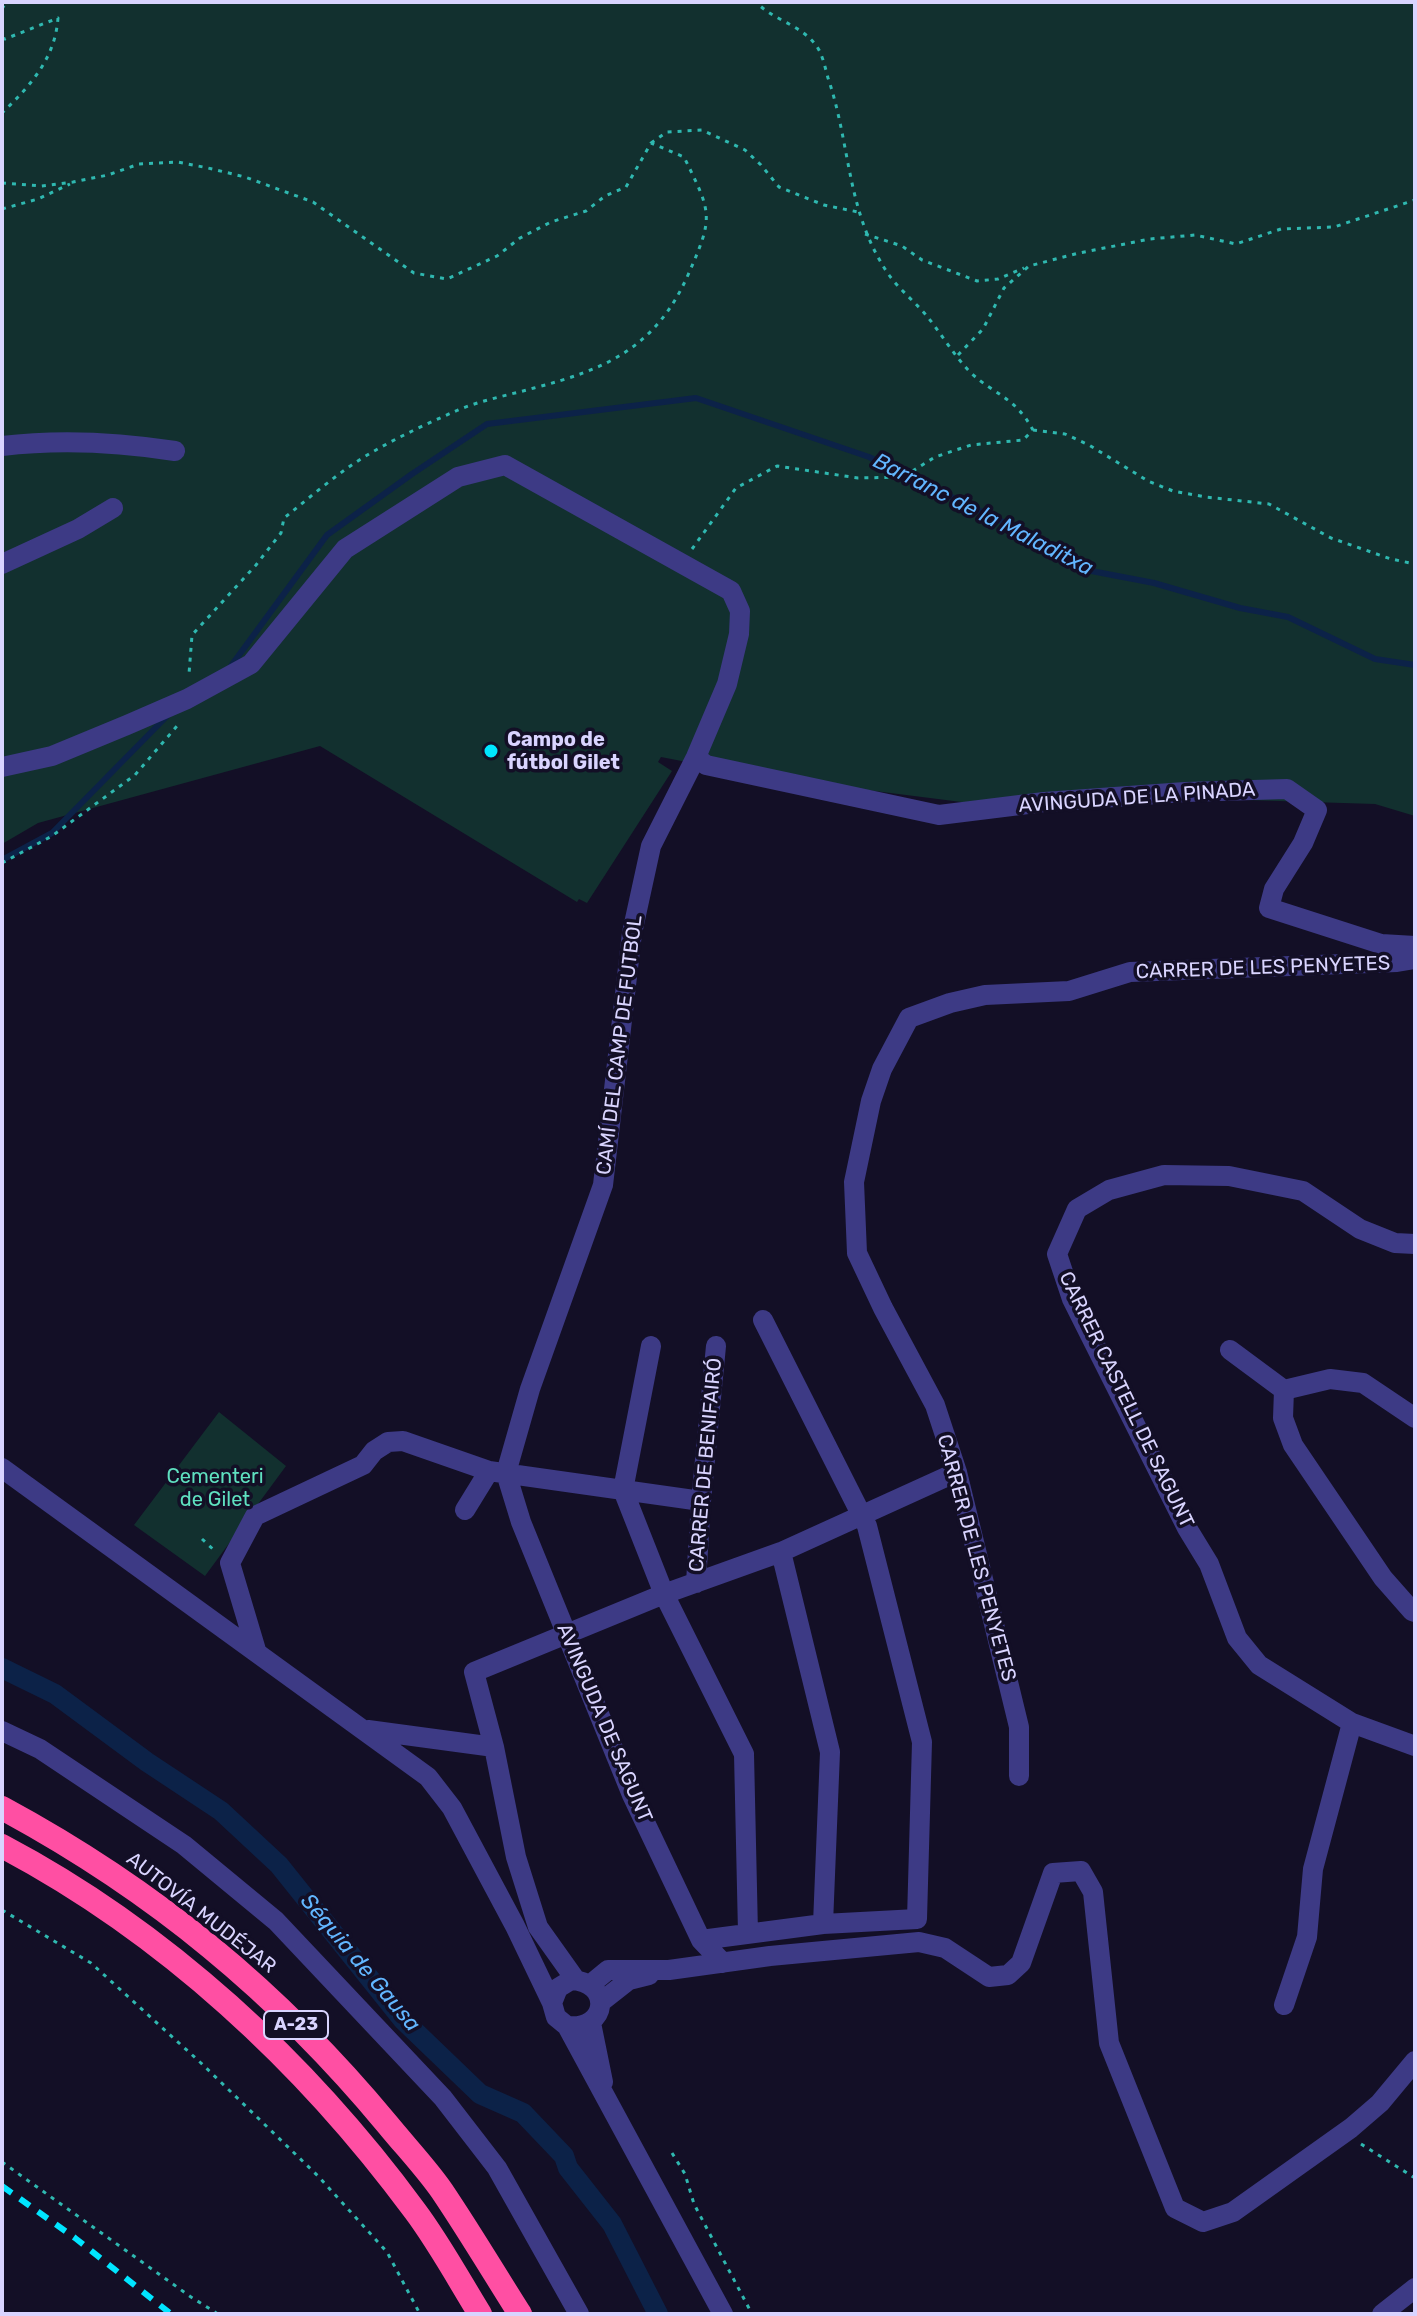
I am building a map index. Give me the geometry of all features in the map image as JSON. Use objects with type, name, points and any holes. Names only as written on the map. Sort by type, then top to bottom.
[{"type":"highway","name":"AUTOVÍA MUDÉJAR","points":[[2,1808],[59,1839],[154,1902],[255,1983],[352,2081],[441,2189],[520,2314]]},
{"type":"highway","name":"A-23","points":[[2,1846],[36,1864],[137,1930],[240,2015],[330,2105],[388,2177],[416,2212],[480,2314]]},
{"type":"street","points":[[2,446],[74,441],[175,451]]},
{"type":"street","name":"CAMÍ DEL CAMP DE FUTBOL","points":[[2,767],[52,756],[187,699],[251,664],[345,549],[458,477],[505,465],[731,591],[740,611],[739,634],[727,684],[696,757],[651,846],[632,933],[603,1185],[497,1472],[465,1510]]},
{"type":"street","points":[[2,564],[78,529],[113,508]]},
{"type":"street","name":"AVINGUDA DE LA PINADA","points":[[696,757],[706,765],[939,815],[1118,796],[1287,789],[1317,810],[1303,843],[1274,889],[1269,908],[1381,944],[1415,946]]},
{"type":"street","name":"CARRER DE LES PENYETES","points":[[1019,1776],[1019,1727],[957,1472],[935,1405],[857,1253],[854,1182],[868,1114],[882,1069],[909,1018],[950,1003],[985,995],[1069,991],[1130,972],[1415,959]]},
{"type":"street","name":"CARRER CASTELL DE SAGUNT","points":[[1415,1244],[1395,1243],[1360,1229],[1303,1191],[1229,1176],[1164,1175],[1109,1190],[1077,1209],[1057,1254],[1079,1313],[1187,1528],[1209,1564],[1237,1638],[1259,1665],[1352,1723],[1415,1746]]},
{"type":"street","points":[[701,1940],[823,1924],[917,1919],[922,1742],[867,1526],[763,1320]]},
{"type":"street","points":[[651,1346],[623,1490],[664,1594],[744,1754],[748,1933]]},
{"type":"street","name":"CARRER DE BENIFAIRÓ","points":[[696,1583],[716,1346]]},
{"type":"street","points":[[1230,1350],[1284,1390],[1330,1379],[1363,1383],[1415,1418]]},
{"type":"street","points":[[1284,1390],[1283,1418],[1293,1445],[1383,1578],[1415,1612]]},
{"type":"street","points":[[256,1650],[230,1563],[255,1516],[363,1465],[374,1451],[388,1442],[403,1441],[497,1472],[701,1501]]},
{"type":"street","points":[[2,1468],[428,1777],[452,1808],[515,1926],[556,2017],[567,2026],[723,2314]]},
{"type":"street","name":"AVINGUDA DE SAGUNT","points":[[497,1472],[521,1522],[632,1795],[701,1940],[723,1963]]},
{"type":"street","points":[[579,1981],[538,1927],[516,1857],[494,1747],[474,1672],[664,1594],[781,1552],[957,1472]]},
{"type":"street","points":[[781,1552],[830,1752],[823,1924]]},
{"type":"street","points":[[1284,2005],[1307,1937],[1313,1869],[1352,1723]]},
{"type":"street","points":[[364,1730],[494,1747]]},
{"type":"street","points":[[2,1731],[40,1749],[184,1845],[276,1921],[443,2098],[497,2168],[579,2314]]},
{"type":"street","points":[[601,2002],[629,1980],[669,1970],[770,1956],[919,1942],[945,1948],[989,1977],[1008,1975],[1021,1963],[1053,1873],[1081,1871],[1093,1892],[1109,2043],[1175,2208],[1203,2222],[1233,2212],[1344,2133],[1380,2103],[1415,2061]]},
{"type":"street","points":[[515,1926],[544,1958],[598,1992],[601,2002],[599,2014],[591,2023],[580,2028],[567,2026]]},
{"type":"street","points":[[552,2003],[558,1988],[608,1970],[669,1970]]},
{"type":"street","points":[[591,2023],[609,2105]]},
{"type":"street","points":[[1382,2314],[1415,2288]]},
{"type":"path","points":[[2,9],[6,2]]},
{"type":"path","points":[[756,2],[764,11],[797,27],[817,45],[835,99],[858,212],[865,234],[889,276],[926,315],[972,373],[1009,398],[1023,412],[1033,430]]},
{"type":"path","points":[[2,38],[58,18],[57,32],[45,62],[31,85],[2,113]]},
{"type":"path","points":[[2,183],[41,186],[108,175],[139,164],[178,162],[233,174],[313,202],[414,273],[447,279],[497,256],[520,238],[551,222],[586,211],[605,196],[626,187],[651,143],[667,132],[702,130],[745,150],[779,187],[824,205],[858,212]]},
{"type":"path","points":[[2,863],[52,836],[135,775],[186,715],[192,635],[256,565],[281,533],[284,518],[375,450],[459,409],[577,374],[628,353],[660,324],[685,282],[706,235],[707,204],[684,157],[651,143]]},
{"type":"path","points":[[2,209],[38,199],[73,182]]},
{"type":"path","points":[[865,234],[902,246],[922,260],[977,281],[998,279],[1029,266],[1079,253],[1150,239],[1195,235],[1236,244],[1281,229],[1334,227],[1415,200]]},
{"type":"path","points":[[957,356],[983,329],[1004,288],[1029,266]]},
{"type":"path","points":[[683,562],[736,488],[777,466],[858,478],[903,477],[935,457],[971,445],[1023,440],[1033,430]]},
{"type":"path","points":[[1033,430],[1065,434],[1148,481],[1173,491],[1269,504],[1331,538],[1415,564]]},
{"type":"path","points":[[2,1910],[91,1963],[318,2176],[387,2252],[420,2314]]},
{"type":"path","points":[[1344,2133],[1415,2178]]},
{"type":"path","points":[[672,2153],[685,2174],[694,2204],[752,2314]]},
{"type":"path","points":[[2,2162],[218,2314]]},
{"type":"green space","points":[[2,2],[1415,2],[1415,816],[1375,804],[1118,796],[1001,807],[764,777],[661,757],[658,762],[672,771],[587,903],[579,899],[577,902],[320,746],[38,823],[2,844]]},
{"type":"green space","name":"Cementeri de Gilet","points":[[219,1412],[286,1466],[205,1576],[134,1525]]},
{"type":"waterway","name":"Barranc de la Maladitxa","points":[[231,666],[327,535],[487,424],[696,398],[869,457],[1007,524],[1081,569],[1154,583],[1240,608],[1288,617],[1375,659],[1415,665]]},
{"type":"waterway","name":"Barranc de la Maladitxa","points":[[2,860],[52,833],[169,714]]},
{"type":"waterway","name":"Séquia de Gausa","points":[[2,1668],[55,1694],[147,1762],[221,1811],[279,1865],[403,2020],[480,2094],[523,2113],[564,2156],[568,2168],[612,2224],[658,2314]]},
{"type":"railway","points":[[2,2186],[75,2238],[171,2314]]},
{"type":"place","name":"Campo de fútbol Gilet","points":[[491,751]]}]
